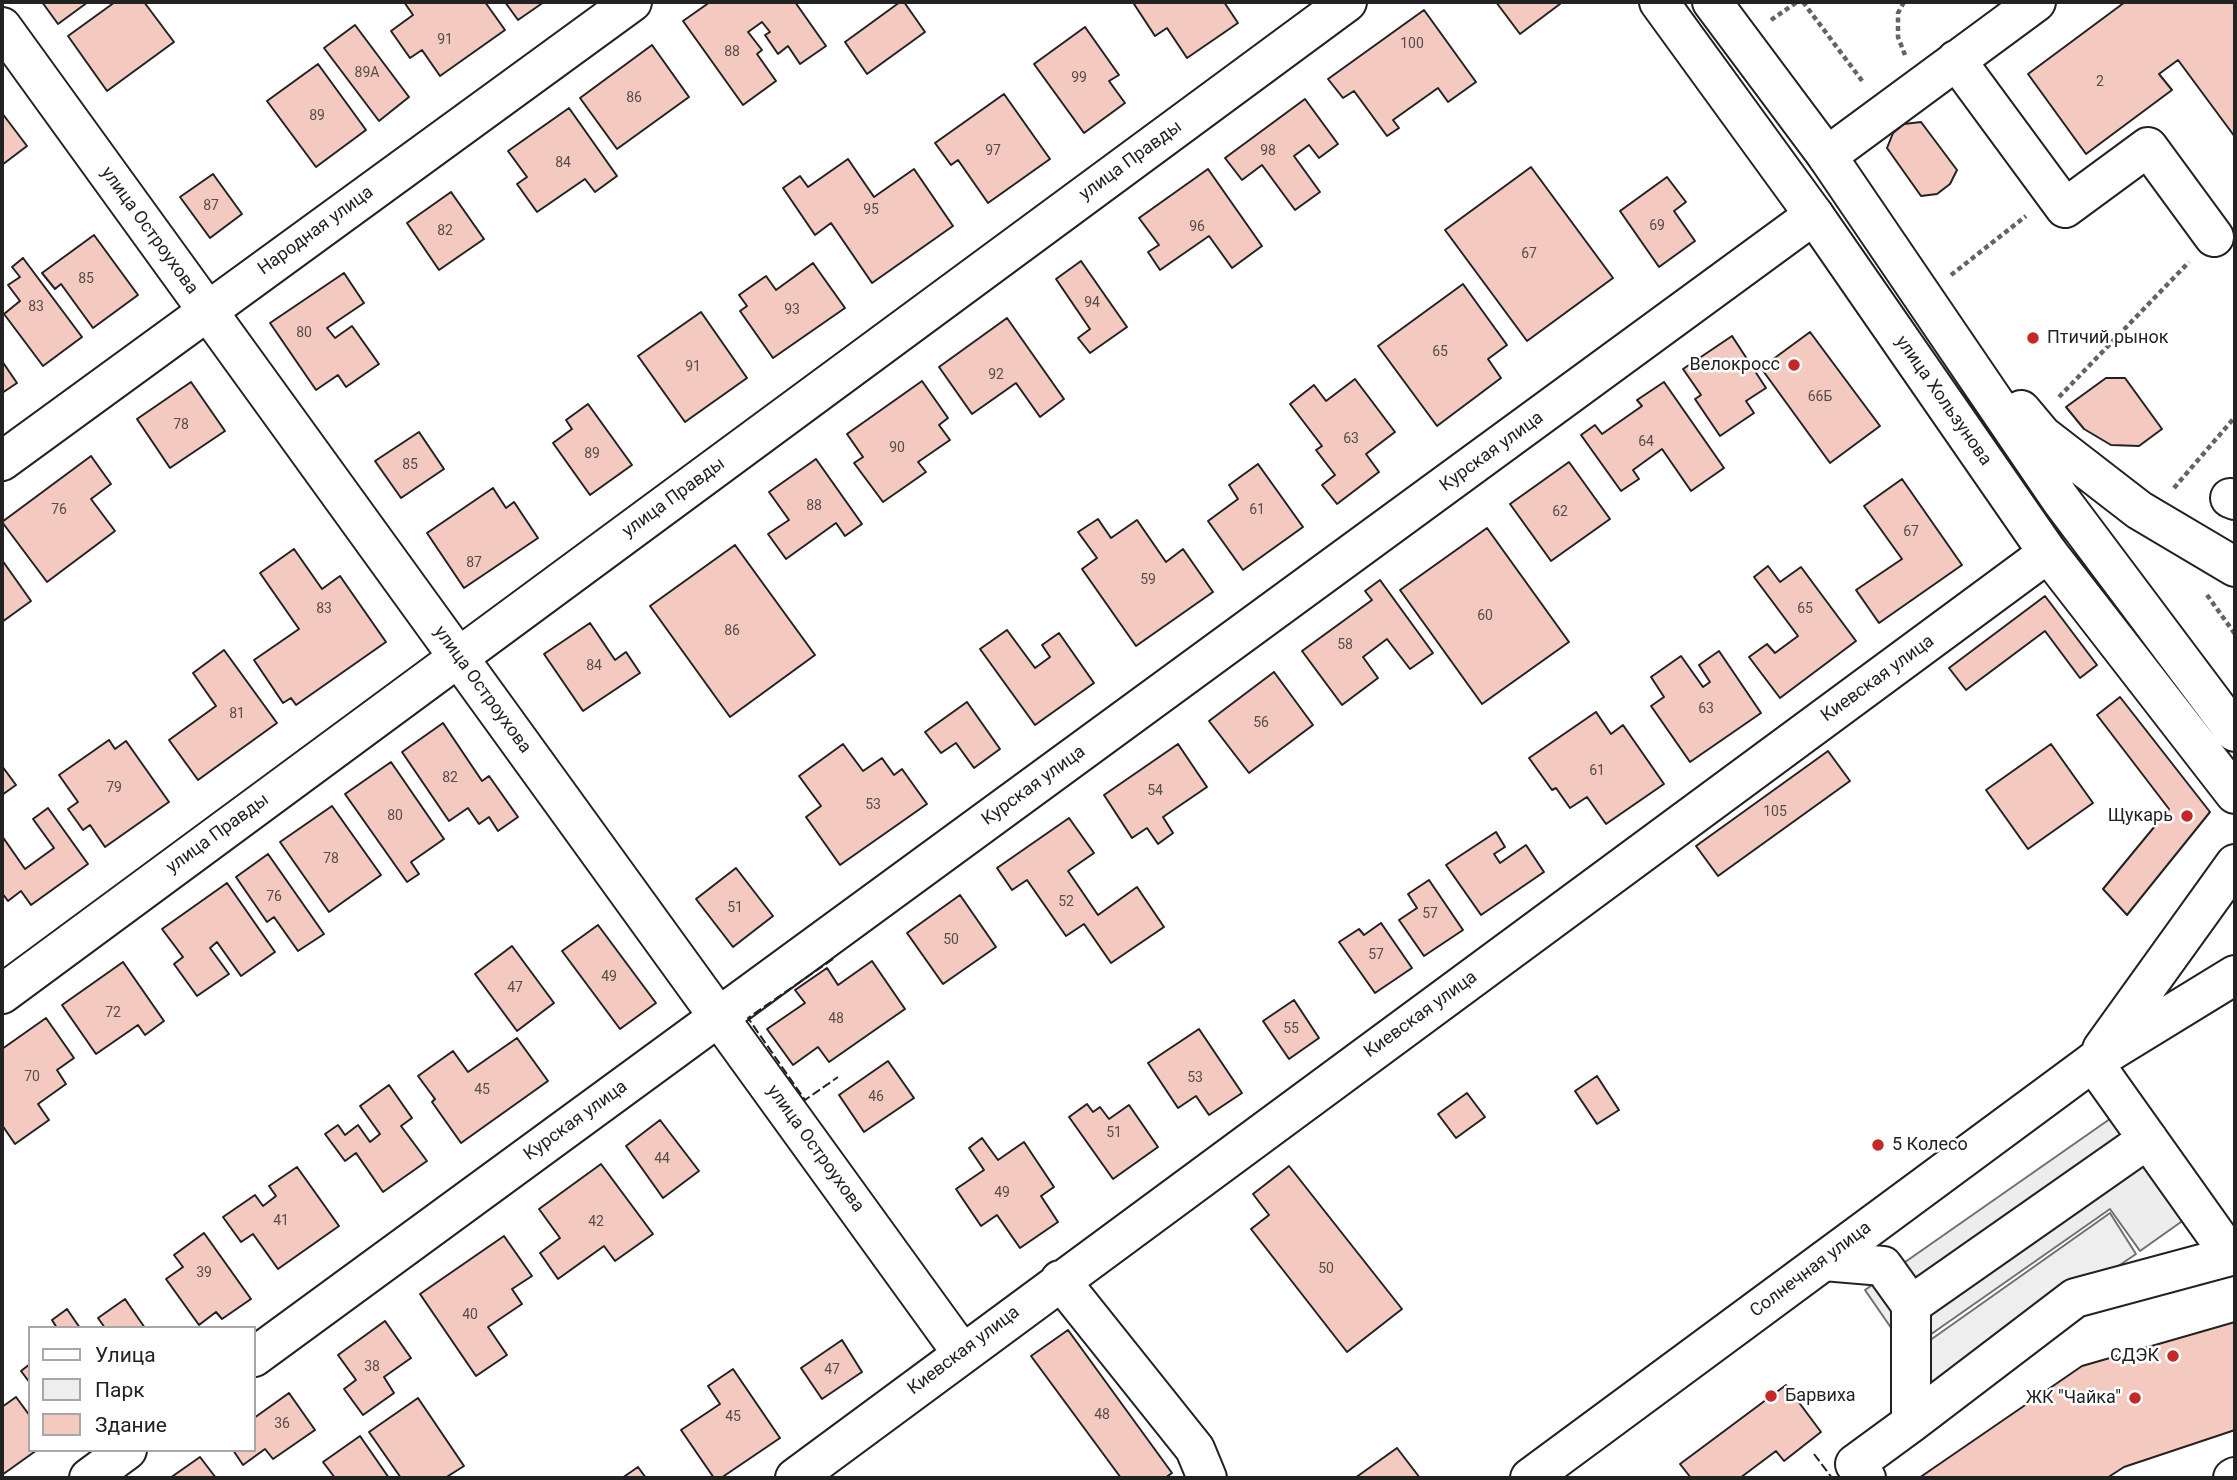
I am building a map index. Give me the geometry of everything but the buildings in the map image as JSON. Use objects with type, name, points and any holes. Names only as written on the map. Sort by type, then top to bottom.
[{"type":"street","name":"Народная улица","points":[[2,461],[632,2]]},
{"type":"street","name":"улица Правды","points":[[2,993],[1347,2]]},
{"type":"street","name":"улица Хользунова","points":[[1659,2],[1814,215],[2049,553],[2235,794]]},
{"type":"street","points":[[1712,2],[1827,156],[1935,289],[2042,435],[2138,510],[2235,567]]},
{"type":"street","points":[[1827,156],[2036,2]]},
{"type":"street","name":"улица Остроухова","points":[[2,27],[962,1353]]},
{"type":"street","points":[[1956,60],[2065,208],[2148,147],[2214,237]]},
{"type":"street","name":"Курская улица","points":[[256,1356],[1814,215]]},
{"type":"street","points":[[1935,289],[2061,500],[2235,733]]},
{"type":"street","name":"Киевская улица","points":[[795,1478],[2049,553]]},
{"type":"street","name":"Солнечная улица","points":[[2092,1062],[2235,864]]},
{"type":"street","name":"Солнечная улица","points":[[1530,1478],[2092,1062],[2235,975]]},
{"type":"street","points":[[1866,1478],[1855,1464],[2075,1298],[2231,1256],[2092,1062]]},
{"type":"street","points":[[1911,1305],[2148,1139]]},
{"type":"street","points":[[1824,1261],[1883,1266],[1911,1305],[1912,1423]]},
{"type":"street","points":[[1060,1280],[1195,1449],[1207,1478]]},
{"type":"street","points":[[89,1478],[124,1452]]},
{"type":"path","points":[[1762,27],[1797,2]]},
{"type":"path","points":[[1803,2],[1886,112]]},
{"type":"path","points":[[1904,2],[1898,13],[1898,37],[1919,88]]},
{"type":"path","points":[[1935,289],[2055,194]]},
{"type":"path","points":[[2053,404],[2214,237]]},
{"type":"path","points":[[2173,490],[2235,417]]},
{"type":"green space","points":[[2110,1213],[2136,1254],[1930,1394],[1919,1348]]},
{"type":"shaded area","points":[[2117,1114],[2188,1217],[2140,1251],[2110,1209],[1907,1351],[1865,1290]]},
{"type":"fence","points":[[833,959],[748,1018],[805,1100],[838,1077]]},
{"type":"fence","points":[[1814,1454],[1832,1478]]},
{"type":"place","name":"Птичий рынок","points":[[2033,338]]},
{"type":"place","name":"Велокросс","points":[[1794,365]]},
{"type":"place","name":"Щукарь","points":[[2187,816]]},
{"type":"place","name":"5 Колесо","points":[[1878,1145]]},
{"type":"place","name":"СДЭК","points":[[2173,1356]]},
{"type":"place","name":"Барвиха","points":[[1771,1396]]},
{"type":"place","name":"ЖК \"Чайка\"","points":[[2135,1398]]}]
